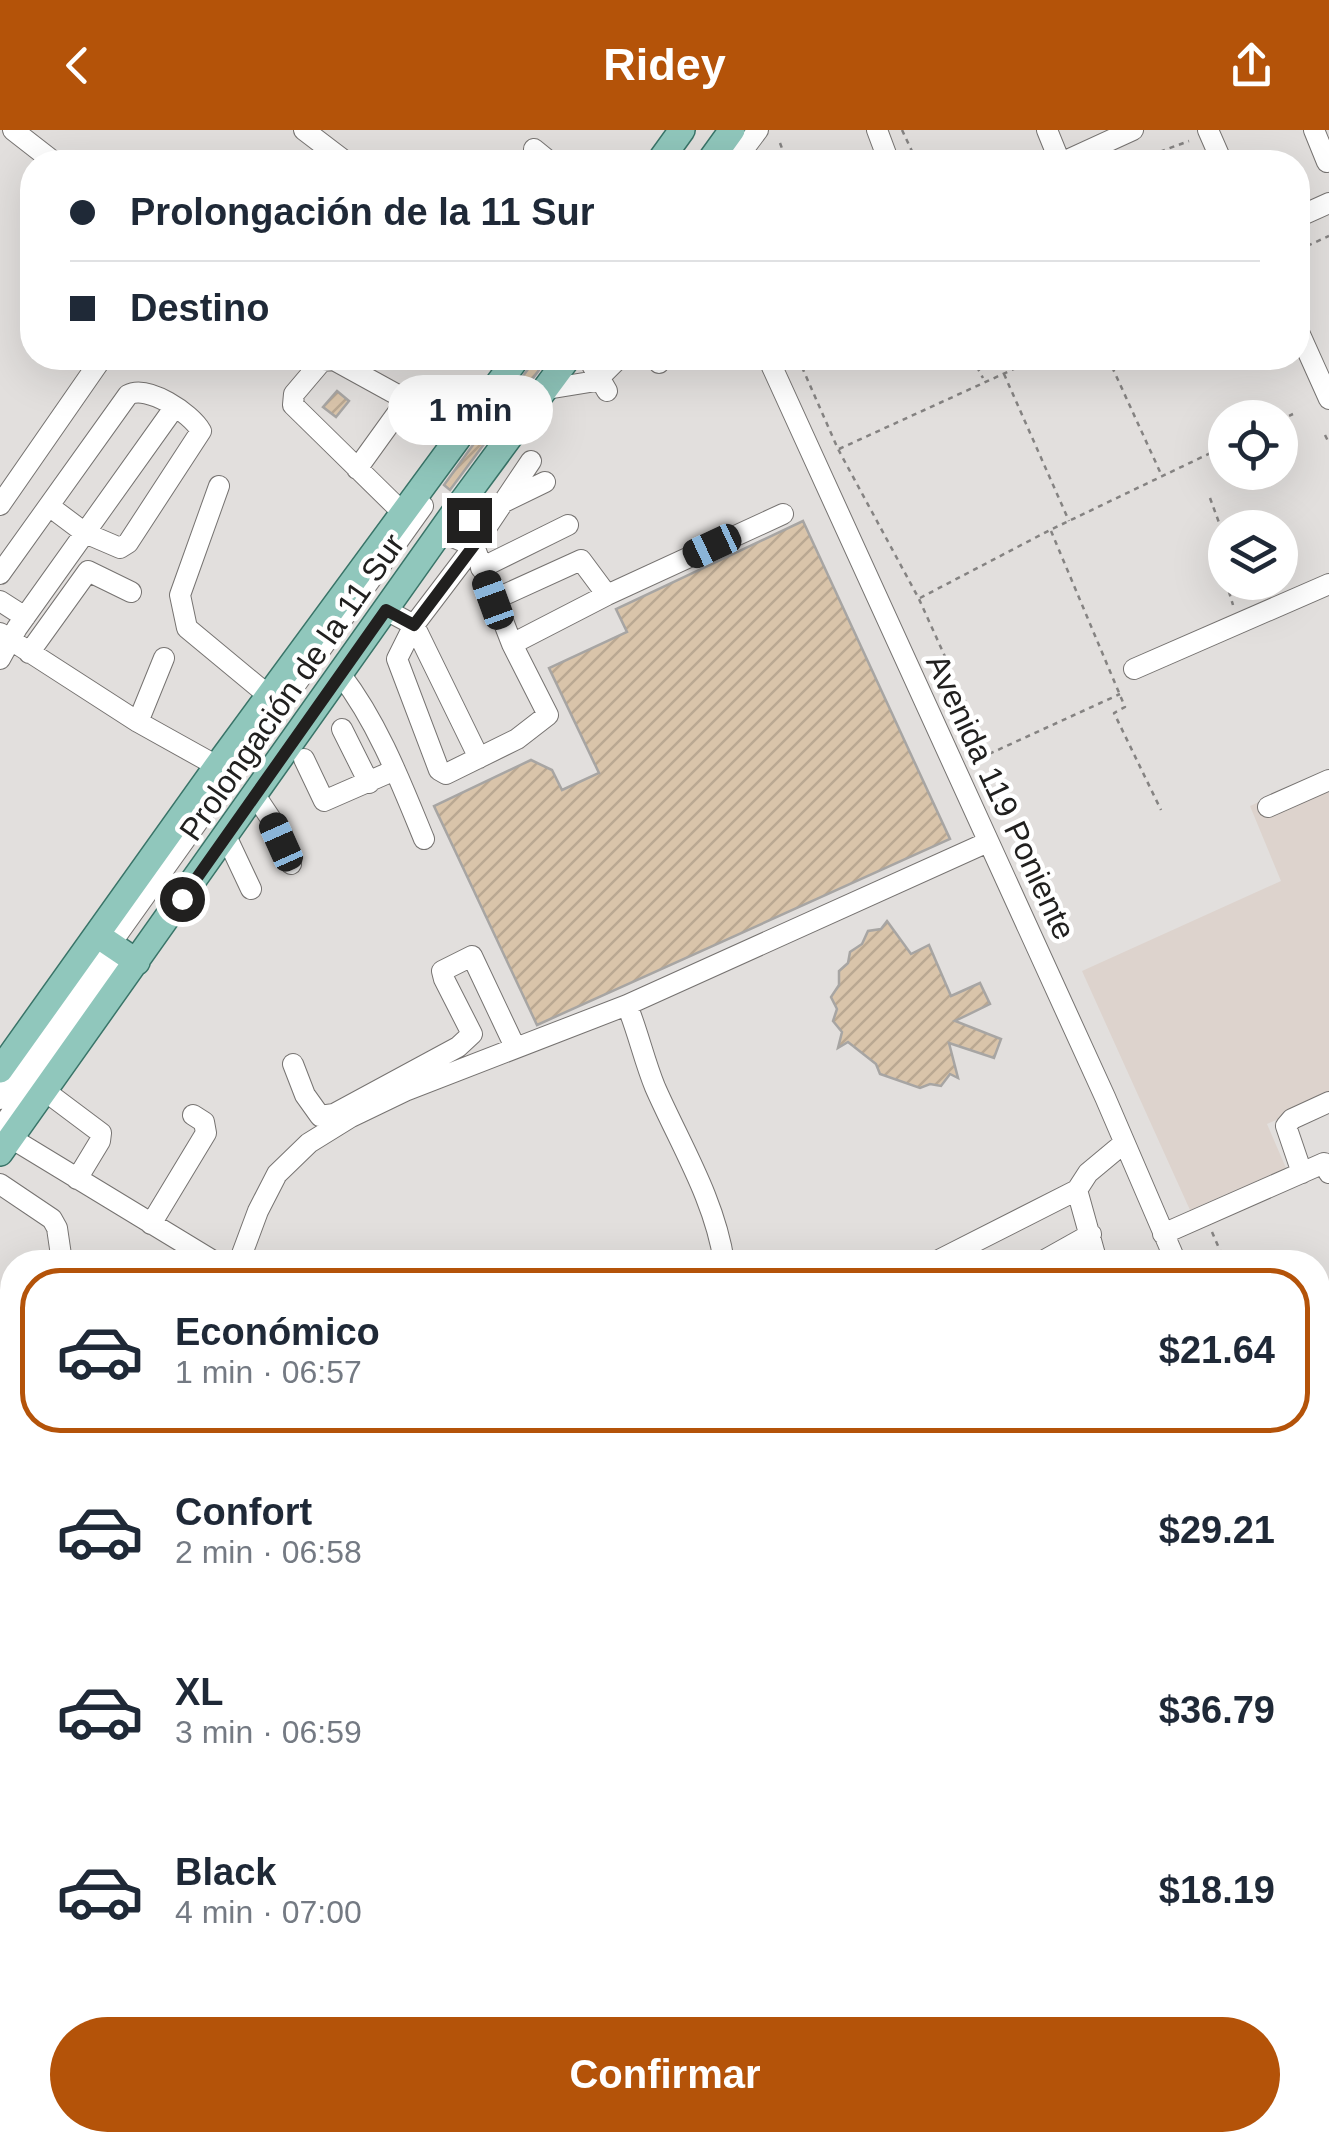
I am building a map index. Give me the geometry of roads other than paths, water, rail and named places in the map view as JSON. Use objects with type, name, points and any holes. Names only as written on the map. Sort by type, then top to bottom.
[{"type":"main road","name":"Prolongación de la 11 Sur","points":[[4,1140],[45,1091],[217,766],[508,370]]},
{"type":"main road","name":"Prolongación de la 11 Sur","points":[[0,1070],[226,836],[560,370]]},
{"type":"street","points":[[12,130],[38,150]]},
{"type":"street","points":[[1088,150],[1133,130]]},
{"type":"street","points":[[1314,130],[1327,162]]},
{"type":"street","points":[[1310,356],[1328,396]]},
{"type":"street","points":[[0,505],[94,370]]},
{"type":"street","points":[[314,370],[294,394],[293,405],[403,512]]},
{"type":"street","points":[[348,370],[463,431]]},
{"type":"street","points":[[195,1250],[78,1179],[4,1140],[118,949],[520,370]]},
{"type":"street","points":[[0,1100],[118,949],[546,370]]},
{"type":"street","points":[[595,370],[603,385]]},
{"type":"street","points":[[603,385],[612,370]]},
{"type":"street","name":"Avenida 119 Poniente","points":[[773,370],[1170,1249]]},
{"type":"street","points":[[547,388],[603,385]]},
{"type":"street","points":[[0,574],[128,394],[147,391],[196,421],[202,430],[128,543],[120,548],[85,533],[50,506]]},
{"type":"street","points":[[357,468],[406,401]]},
{"type":"street","points":[[14,642],[25,617],[174,408]]},
{"type":"street","points":[[458,507],[478,541],[481,568],[493,600],[548,716],[517,740],[446,774],[439,770],[397,658],[419,618],[478,541],[531,461]]},
{"type":"street","points":[[502,503],[545,482]]},
{"type":"street","points":[[220,486],[180,596],[182,612],[187,628],[269,696]]},
{"type":"street","points":[[512,644],[607,595],[783,514]]},
{"type":"street","points":[[481,568],[568,526]]},
{"type":"street","points":[[441,532],[478,541]]},
{"type":"street","points":[[493,600],[575,560],[584,563],[607,595]]},
{"type":"street","points":[[0,660],[88,570],[131,592]]},
{"type":"street","points":[[1134,669],[1329,584]]},
{"type":"street","points":[[0,601],[25,617]]},
{"type":"street","points":[[392,602],[419,618],[480,758]]},
{"type":"street","points":[[14,642],[138,722],[217,766]]},
{"type":"street","points":[[138,722],[164,658]]},
{"type":"street","points":[[341,675],[359,700],[395,770],[424,839]]},
{"type":"street","points":[[342,729],[369,783]]},
{"type":"street","points":[[304,758],[324,801],[395,770]]},
{"type":"street","points":[[1268,808],[1329,780]]},
{"type":"street","points":[[255,795],[271,819],[291,864]]},
{"type":"street","points":[[226,836],[250,889]]},
{"type":"street","points":[[244,1250],[277,1174],[309,1143],[351,1117],[404,1092],[626,1005],[988,842]]},
{"type":"street","points":[[293,1064],[305,1095],[320,1116],[334,1114],[458,1048],[472,1034],[442,971],[472,956],[515,1048]]},
{"type":"street","points":[[626,1005],[653,1083],[690,1160],[722,1250]]},
{"type":"street","points":[[45,1091],[102,1133],[78,1179]]},
{"type":"street","points":[[1302,1173],[1286,1126],[1292,1119],[1329,1102]]},
{"type":"street","points":[[151,1224],[206,1133],[204,1122],[193,1116]]},
{"type":"street","points":[[960,1250],[1078,1190],[1088,1173],[1124,1143]]},
{"type":"street","points":[[1170,1249],[1205,1216],[1302,1173],[1326,1168]]},
{"type":"street","points":[[0,1184],[52,1219],[58,1228],[61,1250]]},
{"type":"street","points":[[1078,1190],[1094,1250]]},
{"type":"street","points":[[1062,1250],[1091,1234]]}]
